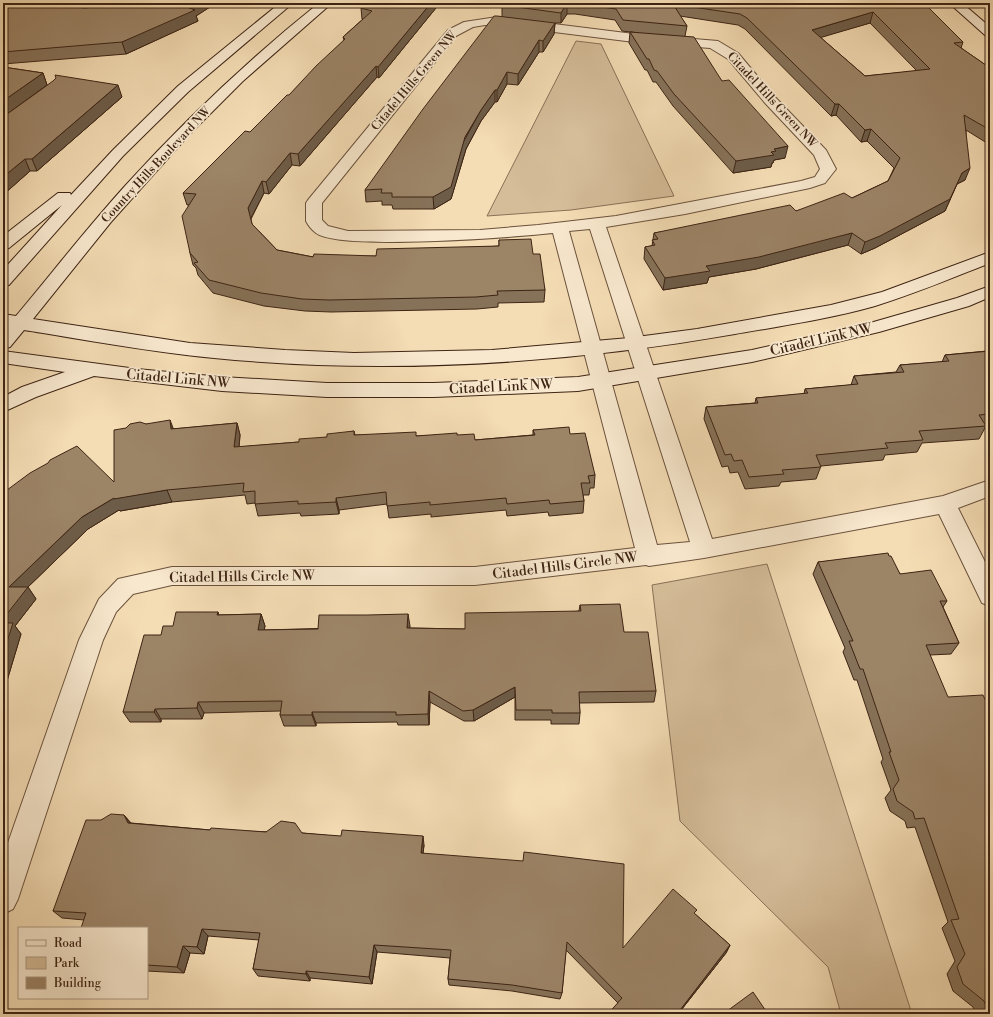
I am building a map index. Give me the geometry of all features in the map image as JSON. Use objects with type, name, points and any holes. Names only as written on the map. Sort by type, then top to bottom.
[{"type":"street","points":[[3,281],[118,153],[183,90],[287,3]]},
{"type":"street","name":"Country Hills Boulevard NW","points":[[3,343],[11,321],[167,151],[253,66],[326,3]]},
{"type":"street","points":[[955,3],[990,33]]},
{"type":"street","name":"Citadel Hills Green NW","points":[[497,21],[634,38],[713,44],[733,56],[770,100],[822,153],[828,169],[820,180],[804,185],[686,209],[597,224],[480,234],[348,236],[322,230],[314,222],[314,203],[452,33],[462,25],[477,22],[497,21]]},
{"type":"street","points":[[3,244],[118,153]]},
{"type":"street","points":[[597,224],[704,549]]},
{"type":"street","points":[[560,228],[593,348]]},
{"type":"street","name":"Citadel Link NW","points":[[11,321],[54,330],[210,351],[330,358],[470,357],[593,348],[698,335],[853,306],[924,284],[990,257]]},
{"type":"street","name":"Citadel Link NW","points":[[3,357],[92,370],[222,384],[327,390],[434,390],[578,384],[752,356],[872,328],[963,302],[990,291]]},
{"type":"street","name":"Citadel Hills Circle NW","points":[[593,348],[649,556]]},
{"type":"street","points":[[3,405],[15,397],[92,370]]},
{"type":"street","name":"Citadel Hills Circle NW","points":[[3,899],[91,640],[107,606],[126,586],[172,576],[475,576],[704,549],[945,504],[990,488]]},
{"type":"street","points":[[945,504],[990,596]]},
{"type":"green space","points":[[576,41],[601,44],[674,196],[571,210],[487,216]]},
{"type":"green space","points":[[767,564],[912,1014],[841,1014],[828,967],[680,821],[652,585]]},
{"type":"building","points":[[3,3],[45,3],[85,8],[100,6],[107,3],[196,3],[189,8],[195,10],[122,42],[3,52]]},
{"type":"building","points":[[368,3],[431,3],[378,67],[376,66],[298,154],[290,153],[266,182],[262,181],[248,208],[252,224],[277,250],[313,257],[314,254],[376,256],[377,249],[499,246],[499,240],[531,239],[533,254],[540,254],[545,290],[497,291],[498,295],[476,297],[329,300],[302,299],[261,293],[209,280],[194,263],[198,262],[190,253],[182,216],[196,194],[183,193],[245,131],[250,132],[345,39],[343,37],[372,11],[361,8]]},
{"type":"building","points":[[504,3],[567,3],[561,13],[502,5]]},
{"type":"building","points":[[575,3],[924,3],[963,42],[954,43],[990,68],[990,130],[964,115],[970,168],[962,173],[950,199],[880,236],[865,242],[852,233],[759,257],[706,266],[710,271],[665,278],[645,247],[655,245],[652,240],[658,239],[654,233],[790,205],[796,211],[844,193],[852,198],[888,181],[900,158],[871,129],[865,130],[839,104],[835,104],[747,18],[740,14],[673,4],[687,26],[623,20],[616,9]],"holes":[[[873,12],[930,69],[865,76],[812,30]]]},
{"type":"building","points":[[494,16],[555,23],[543,41],[539,40],[518,74],[507,72],[497,90],[495,90],[481,110],[465,137],[451,187],[433,197],[392,197],[392,193],[381,193],[382,189],[365,190],[423,109]]},
{"type":"building","points":[[630,32],[694,37],[722,81],[729,80],[788,146],[774,149],[776,151],[771,152],[774,155],[736,161],[674,94],[657,71],[654,70],[649,59],[647,59]]},
{"type":"building","points":[[3,67],[43,73],[3,101]]},
{"type":"building","points":[[55,75],[118,85],[32,159],[25,159],[3,177],[3,117],[53,81],[56,78]]},
{"type":"building","points":[[990,351],[990,414],[979,415],[986,426],[919,431],[923,440],[885,443],[888,448],[816,455],[821,467],[782,470],[784,474],[749,477],[742,460],[734,461],[731,454],[725,455],[706,407],[758,403],[756,398],[808,393],[805,389],[858,384],[854,376],[904,372],[900,365],[949,361],[945,355]]},
{"type":"building","points":[[170,420],[171,429],[237,423],[234,447],[299,442],[299,439],[327,437],[327,434],[354,431],[354,435],[416,432],[416,436],[457,433],[457,435],[474,434],[475,440],[535,435],[533,430],[569,427],[570,434],[585,433],[595,475],[588,476],[590,483],[581,483],[584,501],[550,504],[549,500],[507,504],[506,498],[430,505],[430,502],[387,506],[386,492],[336,498],[336,502],[298,504],[298,501],[255,504],[255,491],[243,492],[244,483],[167,490],[114,498],[82,517],[9,587],[28,587],[3,619],[3,493],[30,473],[48,463],[50,460],[77,446],[114,482],[114,430],[126,428],[130,424],[140,422],[146,424]]},
{"type":"building","points":[[888,553],[900,574],[931,570],[947,601],[940,601],[959,643],[926,645],[948,697],[983,695],[990,710],[990,1014],[984,1001],[963,984],[957,967],[965,954],[951,920],[959,919],[924,818],[915,819],[913,812],[897,801],[893,789],[899,780],[889,752],[891,752],[863,669],[860,669],[849,641],[853,641],[818,562]]},
{"type":"building","points":[[620,604],[624,632],[648,632],[656,691],[579,692],[580,713],[552,713],[552,710],[516,710],[515,687],[473,710],[463,711],[429,691],[428,714],[396,715],[396,712],[312,712],[312,715],[280,715],[282,701],[198,702],[197,708],[155,709],[154,712],[123,712],[144,635],[161,635],[163,626],[173,626],[176,612],[218,612],[217,615],[261,614],[258,630],[318,629],[319,615],[408,614],[407,628],[465,629],[465,613],[581,611],[580,605]]},
{"type":"building","points":[[3,623],[13,623],[3,654]]},
{"type":"building","points":[[111,814],[124,815],[128,823],[210,830],[211,828],[266,832],[281,821],[295,823],[302,833],[341,836],[342,830],[423,836],[421,853],[523,861],[524,852],[624,864],[623,948],[673,889],[697,910],[694,913],[730,945],[677,1014],[608,1014],[622,998],[567,942],[562,993],[512,985],[448,979],[451,950],[374,945],[369,977],[306,971],[306,974],[253,969],[260,933],[202,929],[197,947],[183,946],[177,967],[148,965],[148,927],[81,927],[86,913],[53,911],[86,820],[101,820]]},
{"type":"building","points":[[753,992],[768,1014],[723,1014]]}]
